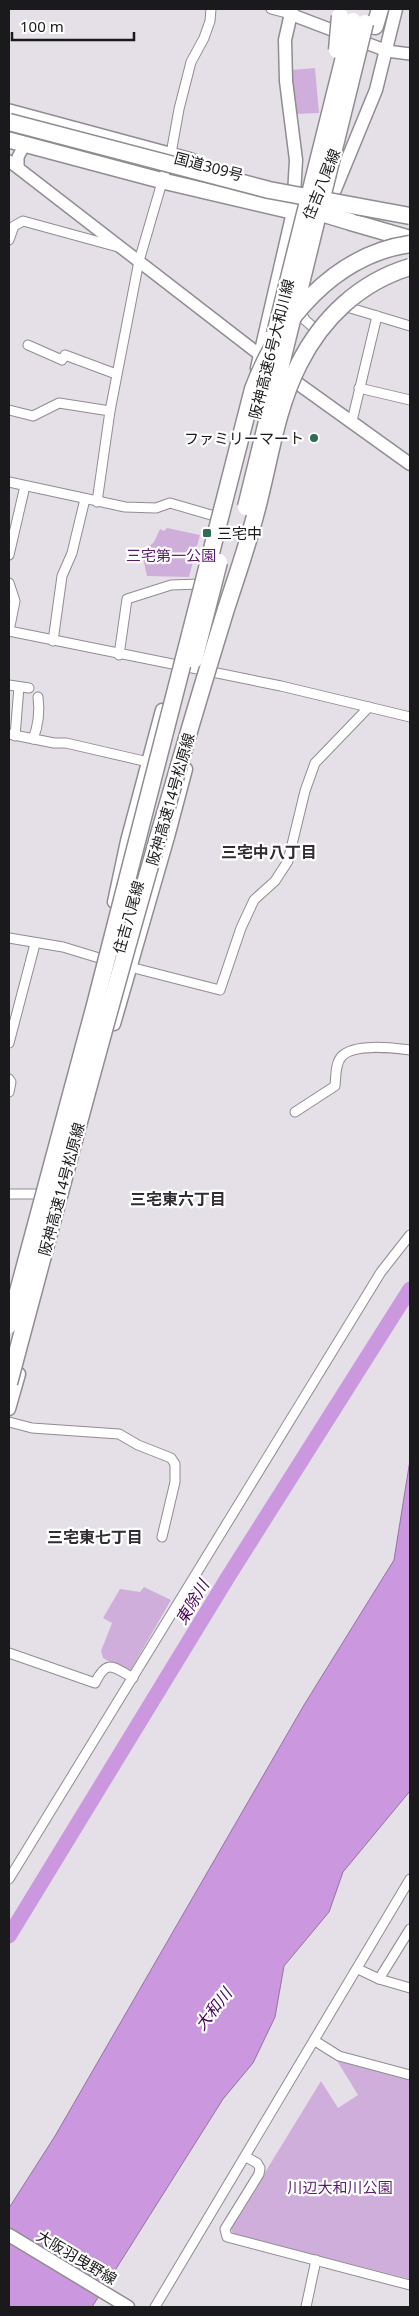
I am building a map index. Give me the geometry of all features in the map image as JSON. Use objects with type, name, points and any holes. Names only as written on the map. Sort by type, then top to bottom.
[{"type":"highway","points":[[357,16],[380,9]]},
{"type":"highway","name":"阪神高速6号大和川線","points":[[95,1005],[186,694],[331,104],[357,16]]},
{"type":"highway","name":"阪神高速6号大和川線","points":[[199,698],[279,376],[357,16]]},
{"type":"highway","name":"国道309号","points":[[9,112],[293,190],[332,196],[410,216]]},
{"type":"highway","points":[[9,122],[276,192],[410,216]]},
{"type":"highway","points":[[9,129],[257,194],[410,242]]},
{"type":"highway","name":"国道309号","points":[[9,140],[163,181],[410,242]]},
{"type":"highway","name":"阪神高速14号松原線","points":[[9,1325],[95,1005],[247,410],[260,369],[290,318],[318,289],[349,267],[410,242]]},
{"type":"highway","name":"阪神高速14号松原線","points":[[9,1383],[109,1010],[199,698],[255,516],[281,412],[298,366],[313,340],[336,311],[367,286],[410,267]]},
{"type":"main road","name":"住吉八尾線","points":[[9,1409],[65,1202],[168,838],[211,672],[279,376],[323,219],[376,90],[396,9]]},
{"type":"main road","name":"住吉八尾線","points":[[9,1303],[102,959],[127,841],[148,762],[218,517],[260,355],[293,212],[296,160],[286,81],[285,56],[285,40],[291,11]]},
{"type":"main road","points":[[260,355],[279,376],[352,421],[410,464]]},
{"type":"main road","name":"大阪羽曳野線","points":[[9,2235],[128,2307]]},
{"type":"street","points":[[96,502],[116,374],[139,262],[170,156],[191,62],[204,38],[210,22],[211,9]]},
{"type":"street","points":[[271,9],[291,11],[387,51],[410,54]]},
{"type":"street","points":[[25,144],[13,164],[260,355]]},
{"type":"street","points":[[9,240],[14,226],[23,221],[122,248]]},
{"type":"street","points":[[279,376],[299,360],[348,308],[376,287],[410,273]]},
{"type":"street","points":[[299,308],[305,320],[322,335]]},
{"type":"street","points":[[348,308],[410,326]]},
{"type":"street","points":[[352,421],[377,316]]},
{"type":"street","points":[[28,345],[62,360],[65,355],[116,374]]},
{"type":"street","points":[[359,388],[410,400]]},
{"type":"street","points":[[9,410],[33,416],[59,403],[110,411]]},
{"type":"street","points":[[9,482],[125,507],[156,508],[170,503],[218,517]]},
{"type":"street","points":[[9,555],[25,486]]},
{"type":"street","points":[[53,641],[62,576],[72,553],[85,499]]},
{"type":"street","points":[[9,583],[15,601],[9,631],[119,655],[211,672],[410,717]]},
{"type":"street","points":[[119,655],[127,599],[171,585],[200,584]]},
{"type":"street","points":[[9,685],[29,688]]},
{"type":"street","points":[[19,687],[12,735],[66,743],[148,762]]},
{"type":"street","points":[[33,739],[39,721],[38,696]]},
{"type":"street","points":[[9,938],[35,944],[63,947],[131,968],[220,990],[241,928],[254,900],[275,882],[288,861],[305,791],[315,763],[369,707]]},
{"type":"street","points":[[9,1043],[35,944]]},
{"type":"street","points":[[295,1112],[335,1086],[338,1062],[343,1055],[365,1047],[410,1050]]},
{"type":"street","points":[[9,1079],[11,1082],[9,1092]]},
{"type":"street","points":[[9,1194],[37,1194],[65,1202]]},
{"type":"street","points":[[9,1879],[381,1272],[410,1235]]},
{"type":"street","points":[[9,1422],[32,1428],[119,1434],[138,1445],[171,1458],[175,1464],[175,1477],[162,1537]]},
{"type":"street","points":[[9,1653],[95,1684],[102,1670],[106,1667],[113,1666],[133,1678]]},
{"type":"street","points":[[155,2307],[410,1879]]},
{"type":"street","points":[[378,1979],[410,1929]]},
{"type":"street","points":[[358,1969],[378,1979],[410,1988]]},
{"type":"street","points":[[315,2041],[339,2056],[410,2075]]},
{"type":"street","points":[[246,2157],[257,2163],[260,2168],[259,2174],[225,2229],[227,2236],[410,2285]]},
{"type":"street","points":[[306,2307],[316,2260]]},
{"type":"green space","points":[[315,68],[319,113],[294,114],[291,70]]},
{"type":"green space","name":"三宅第一公園","points":[[167,528],[200,535],[189,577],[147,576],[142,553],[154,542],[160,529],[164,531]]},
{"type":"green space","points":[[144,1587],[171,1600],[129,1673],[103,1658],[101,1651],[112,1623],[103,1618],[120,1589],[140,1592]]},
{"type":"green space","name":"川辺大和川公園","points":[[336,2059],[410,2079],[410,2279],[233,2234],[231,2228],[321,2081],[338,2108],[358,2095]]},
{"type":"water","name":"大和川","points":[[410,1460],[410,1791],[343,1872],[329,1912],[284,1966],[275,2017],[253,2063],[223,2099],[92,2307],[9,2307],[9,2208],[55,2136],[304,1705],[394,1560]]},
{"type":"waterway","name":"東除川","points":[[9,1936],[228,1577],[410,1289]]},
{"type":"place","name":"ファミリーマート","points":[[314,438]]},
{"type":"place","name":"三宅中","points":[[207,533]]},
{"type":"district","name":"三宅中八丁目","points":[[269,852]]},
{"type":"district","name":"三宅東六丁目","points":[[178,1199]]},
{"type":"district","name":"三宅東七丁目","points":[[95,1537]]}]
